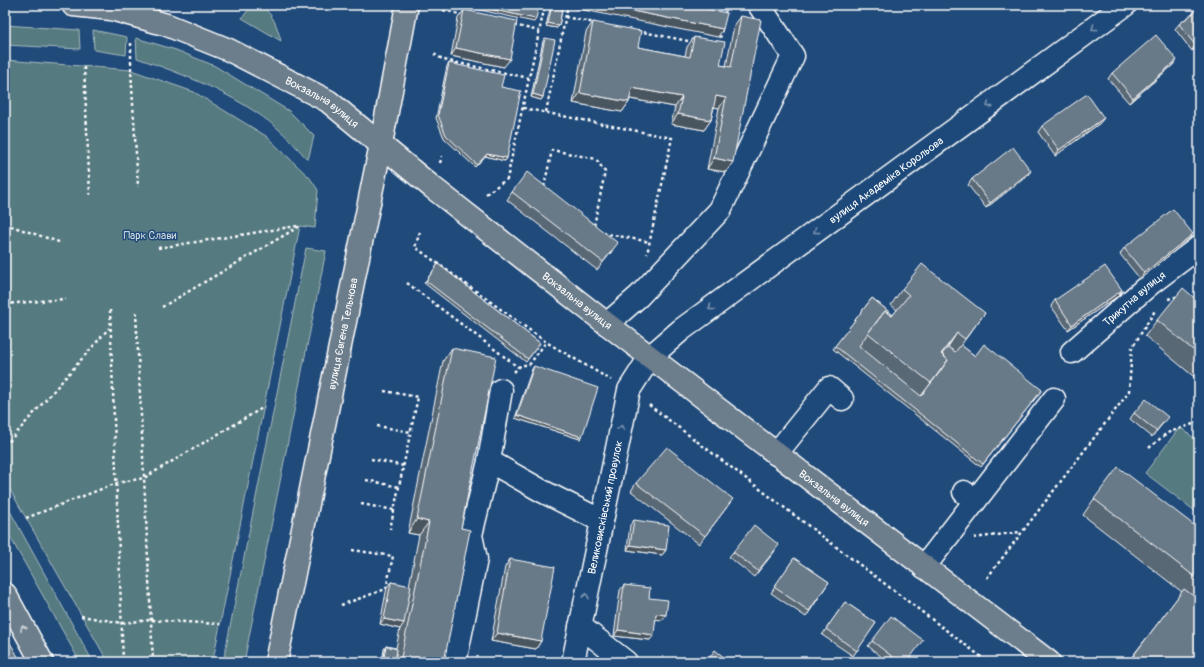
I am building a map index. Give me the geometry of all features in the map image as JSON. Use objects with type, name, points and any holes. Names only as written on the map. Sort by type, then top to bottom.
[{"type":"main road","name":"Вокзальна вулиця","points":[[73,5],[111,9],[167,24],[229,50],[328,101],[432,188],[606,324],[1049,662]]},
{"type":"main road","name":"вулиця Євгена Тельнова","points":[[276,662],[381,144],[407,5]]},
{"type":"main road","points":[[5,594],[42,662]]},
{"type":"street","points":[[606,324],[639,296],[715,216],[720,210],[727,196],[793,56],[759,5]]},
{"type":"street","name":"вулиця Академіка Корольова","points":[[650,357],[681,330],[1125,5]]},
{"type":"street","name":"Трикутна вулиця","points":[[1072,352],[1150,284],[1199,247]]},
{"type":"street","name":"Великовисківський провулок","points":[[573,662],[629,390],[650,357]]},
{"type":"street","points":[[776,454],[829,388],[842,399]]},
{"type":"street","points":[[454,662],[476,559],[471,535],[489,461],[501,390]]},
{"type":"street","points":[[924,567],[970,496],[1054,399]]},
{"type":"street","points":[[489,461],[542,491],[602,521]]},
{"type":"street","points":[[580,626],[626,662]]},
{"type":"path","points":[[486,194],[508,179],[544,5]]},
{"type":"path","points":[[546,112],[568,5]]},
{"type":"path","points":[[724,19],[727,5]]},
{"type":"path","points":[[443,10],[465,15]]},
{"type":"path","points":[[566,17],[596,23]]},
{"type":"path","points":[[510,24],[539,31]]},
{"type":"path","points":[[719,47],[723,26]]},
{"type":"path","points":[[634,31],[696,43]]},
{"type":"path","points":[[132,43],[131,70],[138,187]]},
{"type":"path","points":[[434,54],[444,60],[529,78]]},
{"type":"path","points":[[84,67],[90,195]]},
{"type":"path","points":[[522,108],[672,138],[647,257]]},
{"type":"path","points":[[543,190],[552,150],[596,159],[605,172],[594,227]]},
{"type":"path","points":[[440,163],[442,156]]},
{"type":"path","points":[[587,222],[602,232],[650,242]]},
{"type":"path","points":[[5,224],[62,243]]},
{"type":"path","points":[[158,248],[300,226],[162,307]]},
{"type":"path","points":[[420,232],[415,247],[546,342],[629,390],[988,662]]},
{"type":"path","points":[[407,283],[518,367]]},
{"type":"path","points":[[1162,300],[1181,296]]},
{"type":"path","points":[[5,304],[66,299]]},
{"type":"path","points":[[986,578],[1129,392],[1132,348],[1158,306]]},
{"type":"path","points":[[110,310],[109,327],[117,483],[123,662]]},
{"type":"path","points":[[136,312],[152,662]]},
{"type":"path","points":[[5,446],[109,327]]},
{"type":"path","points":[[501,390],[518,367],[521,365],[529,365],[546,342]]},
{"type":"path","points":[[384,391],[418,397],[390,529]]},
{"type":"path","points":[[26,518],[117,483],[144,478],[264,407]]},
{"type":"path","points":[[1149,448],[1167,433],[1199,422]]},
{"type":"path","points":[[377,426],[411,432]]},
{"type":"path","points":[[371,459],[404,466]]},
{"type":"path","points":[[366,480],[399,486]]},
{"type":"path","points":[[362,504],[394,510]]},
{"type":"path","points":[[971,538],[1021,532]]},
{"type":"path","points":[[341,605],[386,589],[393,556],[352,550]]},
{"type":"path","points":[[81,616],[122,623],[150,620],[220,624]]},
{"type":"path","points":[[206,662],[213,660],[210,662]]},
{"type":"green space","points":[[252,5],[259,6],[268,12],[275,23],[281,41],[242,18]]},
{"type":"green space","points":[[5,25],[79,30],[80,49],[5,45]]},
{"type":"green space","points":[[93,30],[127,37],[126,55],[94,50]]},
{"type":"green space","points":[[136,38],[176,50],[215,66],[289,111],[314,136],[308,160],[276,127],[244,105],[210,86],[137,58]]},
{"type":"green space","name":"Парк Слави","points":[[5,60],[131,70],[194,92],[266,136],[310,178],[318,190],[315,228],[300,226],[213,660],[206,662],[108,662],[5,481]]},
{"type":"green space","points":[[306,248],[326,251],[244,662],[223,662]]},
{"type":"green space","points":[[1180,427],[1199,442],[1199,514],[1145,473]]},
{"type":"green space","points":[[5,502],[93,662],[80,662],[5,528]]},
{"type":"building","points":[[472,5],[539,5],[536,19]]},
{"type":"building","points":[[552,5],[563,5],[559,26],[548,23]]},
{"type":"building","points":[[602,5],[688,5],[727,13],[723,29]]},
{"type":"building","points":[[1199,9],[1199,43],[1195,45],[1179,24]]},
{"type":"building","points":[[464,10],[517,21],[510,59],[456,48]]},
{"type":"building","points":[[741,16],[761,20],[733,162],[714,158],[726,98],[716,96],[711,120],[678,114],[682,97],[632,88],[629,102],[580,93],[593,22],[641,31],[638,47],[690,57],[694,37],[725,42],[720,65],[731,67]]},
{"type":"building","points":[[1156,35],[1177,60],[1133,98],[1112,73]]},
{"type":"building","points":[[545,38],[555,40],[543,97],[533,94]]},
{"type":"building","points":[[449,63],[504,75],[501,87],[521,91],[507,158],[487,154],[477,165],[446,135],[438,115]]},
{"type":"building","points":[[1087,94],[1104,118],[1059,150],[1042,126]]},
{"type":"building","points":[[1013,147],[1031,171],[990,203],[972,179]]},
{"type":"building","points":[[527,172],[618,243],[603,262],[512,192]]},
{"type":"building","points":[[1173,209],[1193,234],[1144,273],[1124,248]]},
{"type":"building","points":[[438,264],[540,343],[528,359],[426,281]]},
{"type":"building","points":[[922,264],[985,313],[965,339],[957,333],[941,354],[948,360],[931,383],[868,333],[885,311],[892,316],[909,295],[902,289]]},
{"type":"building","points":[[1105,266],[1122,290],[1072,325],[1055,300]]},
{"type":"building","points":[[1183,288],[1199,302],[1199,355],[1157,320]]},
{"type":"building","points":[[872,298],[893,315],[892,316],[885,311],[859,346],[921,396],[948,360],[942,354],[948,347],[955,352],[961,345],[975,356],[984,344],[1042,390],[983,464],[835,346]]},
{"type":"building","points":[[452,348],[496,357],[461,528],[470,530],[444,662],[400,662],[429,522],[417,519]]},
{"type":"building","points":[[534,366],[598,388],[582,437],[517,415]]},
{"type":"building","points":[[1146,399],[1168,417],[1156,431],[1134,413]]},
{"type":"building","points":[[667,447],[733,499],[705,536],[636,483]]},
{"type":"building","points":[[1118,467],[1199,529],[1199,580],[1094,499]]},
{"type":"building","points":[[634,520],[669,525],[666,550],[630,545]]},
{"type":"building","points":[[754,525],[779,545],[758,571],[733,552]]},
{"type":"building","points":[[794,558],[829,582],[809,611],[774,587]]},
{"type":"building","points":[[510,559],[555,567],[541,641],[497,633]]},
{"type":"building","points":[[391,582],[411,586],[404,623],[384,619]]},
{"type":"building","points":[[624,585],[650,588],[649,598],[668,600],[666,615],[656,614],[654,635],[618,630]]},
{"type":"building","points":[[1184,589],[1199,600],[1199,662],[1141,662],[1133,656]]},
{"type":"building","points":[[845,602],[876,623],[857,651],[826,629]]},
{"type":"building","points":[[891,616],[923,640],[907,662],[899,662],[872,641]]},
{"type":"building","points":[[5,634],[21,662],[5,662]]},
{"type":"building","points":[[386,646],[397,649],[395,662],[383,662]]},
{"type":"building","points":[[715,650],[730,662],[706,662]]}]
